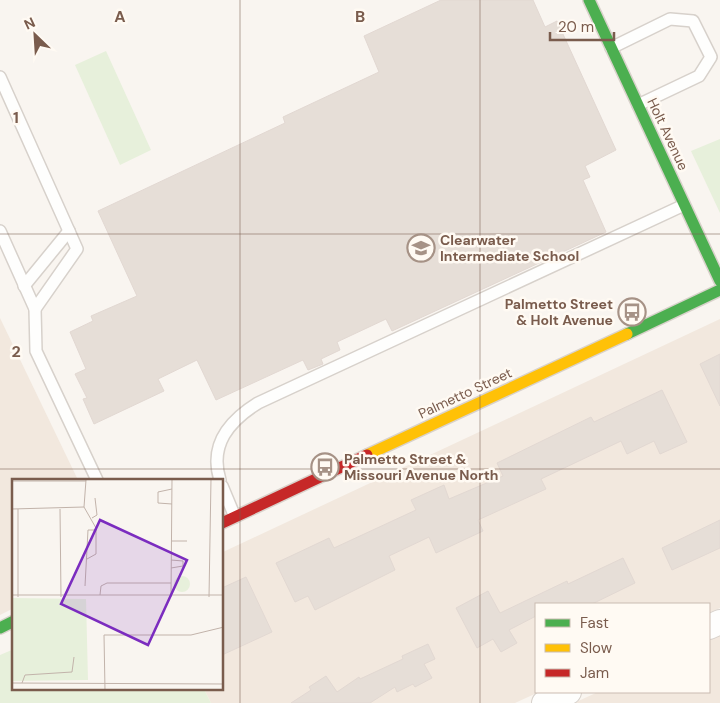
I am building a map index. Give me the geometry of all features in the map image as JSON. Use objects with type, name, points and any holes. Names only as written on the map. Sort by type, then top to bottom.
[{"type":"street","name":"Holt Avenue","points":[[589,0],[720,281]]},
{"type":"street","name":"Palmetto Street","points":[[224,522],[720,290]]},
{"type":"street","points":[[0,628],[12,623]]},
{"type":"street","points":[[544,703],[566,693]]},
{"type":"lane","points":[[611,48],[670,19],[693,21],[711,57],[699,76],[638,105]]},
{"type":"lane","points":[[1,84],[77,249],[35,309]]},
{"type":"lane","points":[[220,479],[217,463],[221,440],[234,421],[258,403],[684,206]]},
{"type":"lane","points":[[0,231],[35,309],[36,351],[96,479]]},
{"type":"lane","points":[[24,286],[69,231]]},
{"type":"lane","points":[[224,491],[235,517]]},
{"type":"shaded area","points":[[0,318],[78,479],[12,479],[12,609],[0,615]]},
{"type":"shaded area","points":[[720,319],[720,608],[710,613],[710,603],[535,603],[535,693],[537,693],[515,703],[211,703],[204,690],[224,690],[224,552]]},
{"type":"shaded area","points":[[720,635],[720,703],[574,703],[596,693],[710,693],[710,640]]},
{"type":"green space","points":[[106,51],[151,150],[120,165],[75,65]]},
{"type":"green space","points":[[720,139],[720,213],[691,151]]},
{"type":"green space","points":[[12,650],[12,690],[204,690],[211,703],[0,703],[0,655]]},
{"type":"building","points":[[441,0],[533,0],[545,27],[557,21],[616,150],[585,166],[590,177],[583,180],[606,232],[392,331],[386,319],[337,342],[340,350],[321,359],[323,364],[308,370],[303,360],[216,400],[197,360],[158,379],[164,391],[94,424],[83,399],[87,398],[75,374],[86,369],[70,332],[93,321],[91,316],[137,296],[98,211],[285,123],[283,117],[379,72],[364,36]]},
{"type":"building","points":[[720,354],[720,406],[700,364]]},
{"type":"building","points":[[662,390],[687,442],[660,454],[654,441],[627,454],[621,441],[541,479],[546,489],[478,520],[483,531],[436,553],[429,537],[389,556],[395,570],[315,610],[308,596],[295,602],[276,563],[329,538],[334,548],[416,510],[411,500],[444,485],[449,499],[503,476],[497,463],[591,417],[594,422]]},
{"type":"building","points":[[720,520],[720,548],[672,570],[662,548]]},
{"type":"building","points":[[623,558],[635,583],[594,603],[535,603],[535,617],[509,630],[517,643],[501,652],[493,639],[477,648],[456,608],[488,591],[500,613],[567,581],[568,584]]},
{"type":"building","points":[[246,577],[272,632],[224,654],[224,587]]},
{"type":"building","points":[[428,644],[435,659],[424,664],[432,678],[415,687],[413,684],[397,692],[395,687],[370,703],[291,703],[311,690],[309,687],[326,676],[337,692],[359,677],[360,679],[403,659],[402,656]]},
{"type":"traffic: fast","points":[[589,0],[720,281]]},
{"type":"traffic: fast","points":[[627,334],[720,290]]},
{"type":"traffic: fast","points":[[0,628],[12,622]]},
{"type":"traffic: slow","points":[[367,455],[627,334]]},
{"type":"traffic: jam","points":[[224,522],[367,455]]},
{"type":"place","name":"Clearwater Intermediate School","points":[[421,248]]},
{"type":"place","name":"Palmetto Street & Holt Avenue","points":[[632,312]]},
{"type":"place","name":"Palmetto Street & Missouri Avenue North","points":[[325,467]]}]
